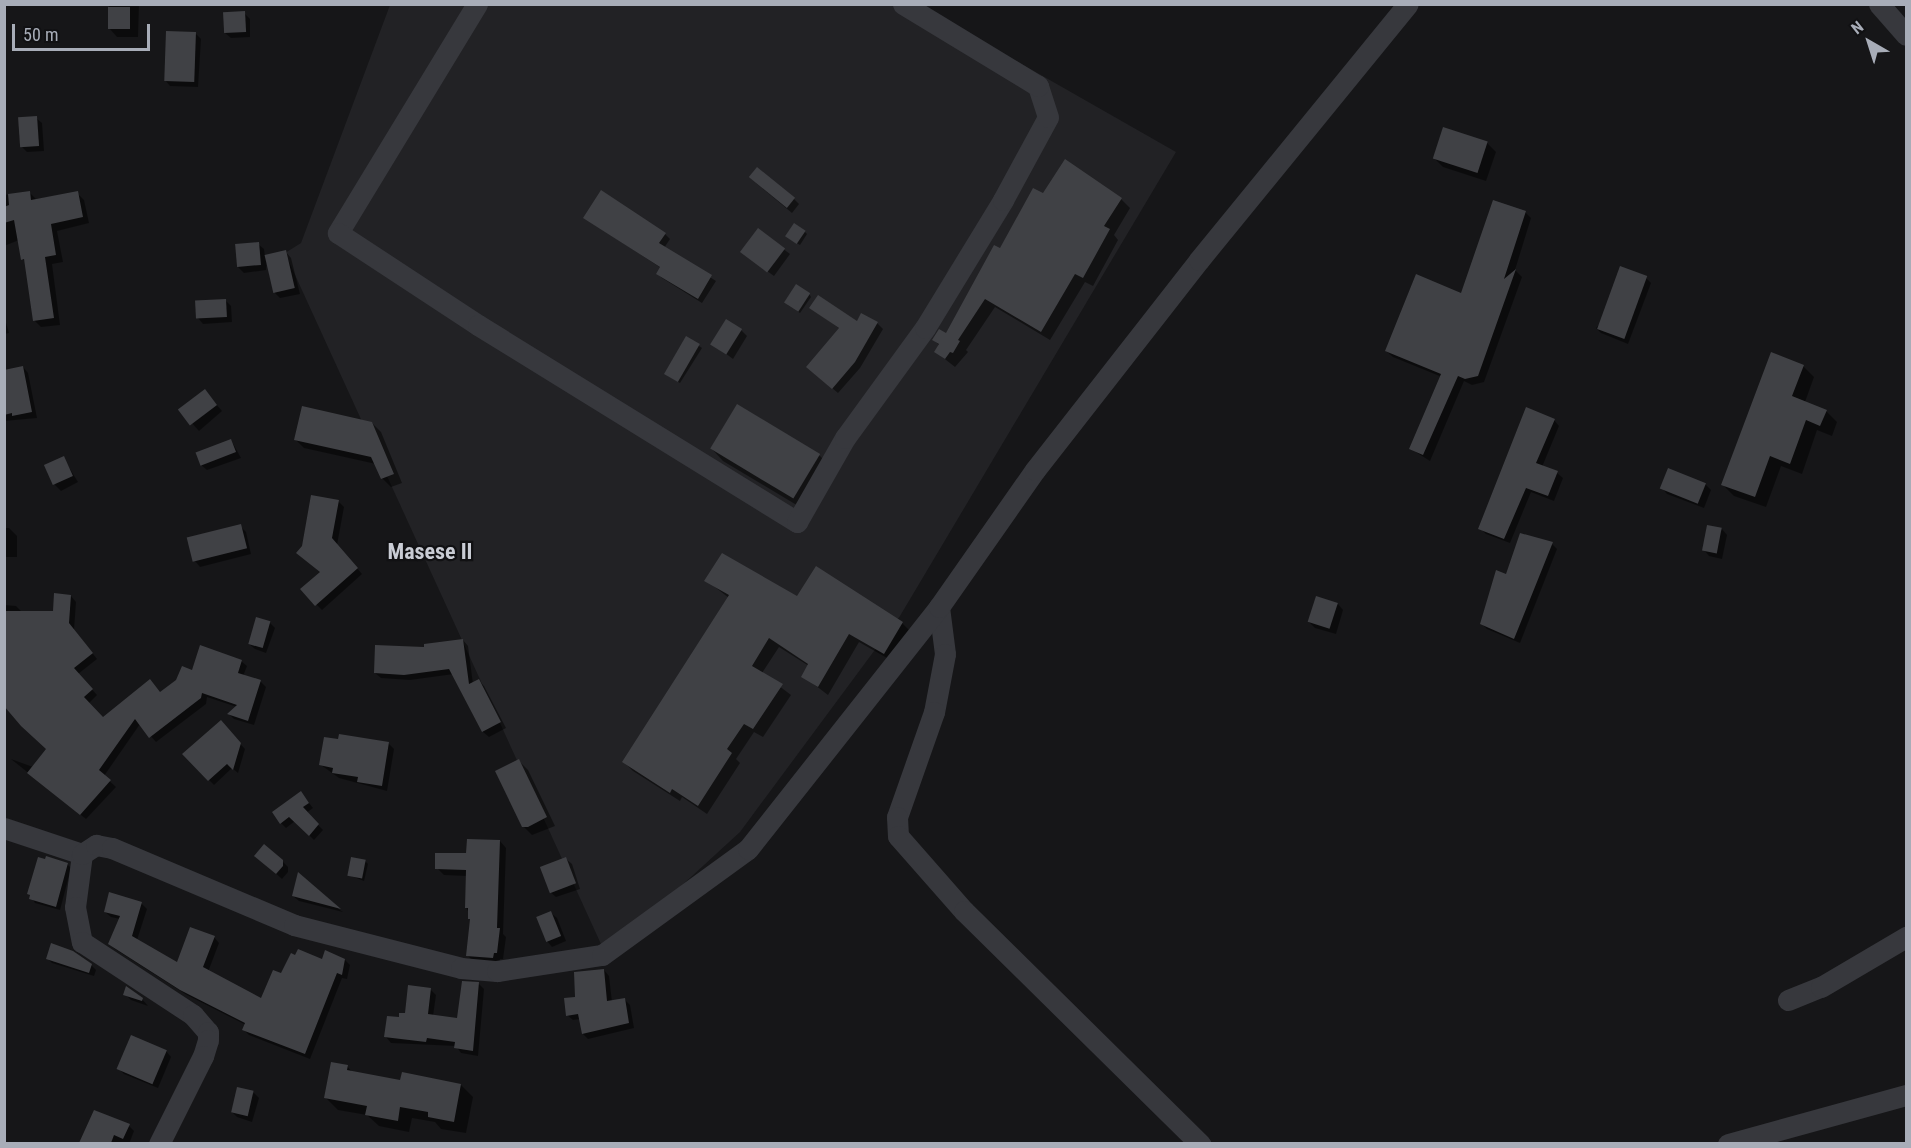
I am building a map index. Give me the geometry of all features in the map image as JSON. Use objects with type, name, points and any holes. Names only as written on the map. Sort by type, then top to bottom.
[{"type":"street","points":[[477,4],[339,233],[478,325],[797,522],[846,438],[925,328],[1002,200],[1048,117],[1038,86],[903,4]]},
{"type":"street","points":[[159,1143],[202,1056],[208,1040],[208,1032],[193,1015],[82,942],[75,907],[82,854],[96,845],[112,848],[294,925],[461,968],[496,971],[602,955],[748,849],[939,607],[1035,470],[1199,260],[1408,4]]},
{"type":"street","points":[[1879,4],[1906,35]]},
{"type":"street","points":[[939,607],[945,654],[934,712],[897,817],[898,836],[964,911],[1200,1143]]},
{"type":"street","points":[[4,828],[82,854]]},
{"type":"street","points":[[1788,1000],[1821,987],[1906,938]]},
{"type":"street","points":[[1728,1143],[1906,1095]]},
{"type":"shaded area","points":[[390,5],[918,5],[1176,152],[900,616],[740,832],[606,955],[285,253],[301,243]]},
{"type":"building","points":[[108,7],[130,7],[130,29],[108,29]]},
{"type":"building","points":[[245,11],[246,32],[224,33],[223,12]]},
{"type":"building","points":[[166,31],[196,32],[194,82],[164,81]]},
{"type":"building","points":[[37,116],[39,146],[20,147],[18,117]]},
{"type":"building","points":[[1443,127],[1488,142],[1478,173],[1433,158]]},
{"type":"building","points":[[1065,159],[1122,198],[1104,226],[1110,229],[1083,278],[1075,274],[1041,332],[985,299],[958,340],[960,341],[953,353],[950,352],[945,359],[934,352],[939,344],[932,340],[939,329],[946,333],[994,245],[1000,248],[1033,188],[1043,193]]},
{"type":"building","points":[[757,167],[795,198],[787,208],[749,177]]},
{"type":"building","points":[[601,190],[666,233],[659,243],[712,275],[698,299],[656,274],[660,267],[583,218]]},
{"type":"building","points":[[30,191],[31,200],[78,191],[83,217],[51,224],[56,255],[45,257],[54,318],[33,321],[24,259],[21,260],[14,220],[4,223],[4,207],[9,205],[8,194]]},
{"type":"building","points":[[1493,200],[1526,211],[1504,279],[1516,269],[1478,376],[1465,379],[1458,376],[1423,455],[1409,449],[1441,374],[1385,351],[1416,274],[1461,293]]},
{"type":"building","points":[[794,223],[806,231],[797,244],[785,236]]},
{"type":"building","points":[[758,228],[785,248],[767,272],[740,252]]},
{"type":"building","points":[[259,242],[261,265],[237,267],[235,244]]},
{"type":"building","points":[[286,250],[295,288],[273,293],[265,255]]},
{"type":"building","points":[[1620,266],[1647,276],[1624,339],[1597,329]]},
{"type":"building","points":[[796,284],[810,293],[798,312],[784,302]]},
{"type":"building","points":[[818,295],[857,321],[861,313],[878,322],[855,362],[832,389],[806,367],[839,328],[809,308]]},
{"type":"building","points":[[226,299],[227,317],[196,319],[195,301]]},
{"type":"building","points":[[726,319],[742,329],[726,355],[710,344]]},
{"type":"building","points":[[686,336],[700,344],[678,382],[664,374]]},
{"type":"building","points":[[1771,352],[1804,365],[1792,396],[1827,410],[1820,426],[1806,420],[1790,464],[1770,456],[1755,497],[1721,485]]},
{"type":"building","points":[[23,366],[32,412],[12,416],[12,413],[4,415],[4,370]]},
{"type":"building","points":[[205,389],[217,405],[190,425],[178,409]]},
{"type":"building","points":[[737,404],[820,454],[793,499],[710,449]]},
{"type":"building","points":[[302,406],[372,422],[394,474],[381,479],[371,457],[294,440]]},
{"type":"building","points":[[1526,407],[1555,419],[1536,463],[1558,471],[1548,496],[1526,488],[1504,539],[1478,529]]},
{"type":"building","points":[[231,439],[236,452],[201,466],[196,453]]},
{"type":"building","points":[[64,456],[73,476],[53,485],[44,465]]},
{"type":"building","points":[[1668,468],[1706,483],[1698,504],[1660,488]]},
{"type":"building","points":[[311,495],[339,500],[332,538],[358,568],[315,606],[300,589],[320,572],[296,553],[302,546]]},
{"type":"building","points":[[241,524],[247,548],[193,562],[187,538]]},
{"type":"building","points":[[1707,525],[1722,528],[1717,553],[1702,551]]},
{"type":"building","points":[[1520,533],[1553,542],[1514,639],[1480,624],[1496,570],[1506,574]]},
{"type":"building","points":[[722,553],[797,596],[816,566],[903,622],[884,654],[849,634],[818,687],[801,677],[808,664],[769,638],[752,666],[783,684],[753,729],[744,724],[727,749],[732,753],[698,806],[672,789],[670,793],[622,762],[729,595],[704,581]]},
{"type":"building","points":[[54,593],[71,595],[69,623],[93,653],[74,668],[93,689],[84,697],[103,717],[150,679],[160,692],[176,680],[182,666],[192,670],[200,645],[242,660],[238,673],[261,680],[248,721],[227,714],[237,705],[202,693],[201,698],[149,738],[135,719],[99,770],[111,780],[80,815],[27,773],[46,749],[21,726],[4,706],[4,611],[53,611]]},
{"type":"building","points":[[1316,596],[1338,603],[1330,629],[1308,622]]},
{"type":"building","points":[[256,617],[270,621],[263,648],[248,644]]},
{"type":"building","points":[[463,639],[469,684],[479,679],[501,722],[482,732],[449,669],[404,675],[374,673],[375,645],[424,647],[424,644]]},
{"type":"building","points":[[221,720],[241,743],[233,770],[227,764],[208,781],[182,754]]},
{"type":"building","points":[[339,734],[389,742],[382,786],[357,782],[358,777],[332,773],[333,768],[319,765],[324,737],[338,739]]},
{"type":"building","points":[[519,759],[547,817],[528,827],[522,827],[495,771]]},
{"type":"building","points":[[301,791],[309,803],[303,807],[319,824],[309,836],[289,817],[280,824],[272,812]]},
{"type":"building","points":[[467,839],[500,840],[497,928],[500,928],[497,953],[494,953],[493,958],[466,956],[470,919],[468,919],[468,908],[465,908],[466,870],[435,869],[435,853],[466,853]]},
{"type":"building","points":[[264,844],[283,860],[283,866],[276,874],[254,856]]},
{"type":"building","points":[[46,856],[68,863],[56,907],[29,899],[30,895],[27,894],[38,857],[45,859]]},
{"type":"building","points":[[351,857],[366,860],[362,879],[347,876]]},
{"type":"building","points":[[566,857],[576,883],[550,893],[540,867]]},
{"type":"building","points":[[298,872],[341,909],[292,896]]},
{"type":"building","points":[[109,892],[142,902],[132,936],[177,962],[190,927],[215,936],[203,967],[261,998],[273,970],[281,973],[291,953],[295,955],[298,949],[322,959],[325,950],[345,959],[342,975],[337,973],[305,1054],[242,1030],[245,1023],[180,990],[108,944],[120,916],[104,912]]},
{"type":"building","points":[[551,911],[561,936],[546,942],[536,917]]},
{"type":"building","points":[[51,943],[73,951],[92,964],[89,973],[46,959]]},
{"type":"building","points":[[604,969],[607,1001],[625,998],[629,1023],[582,1034],[578,1014],[566,1016],[564,998],[575,997],[574,972]]},
{"type":"building","points":[[462,981],[479,982],[473,1051],[454,1048],[455,1042],[427,1038],[426,1042],[384,1037],[387,1016],[399,1017],[399,1013],[405,1013],[408,985],[431,988],[428,1014],[457,1018]]},
{"type":"building","points":[[126,986],[143,998],[142,1001],[123,995]]},
{"type":"building","points":[[131,1035],[167,1050],[152,1084],[117,1069]]},
{"type":"building","points":[[331,1062],[348,1065],[347,1070],[400,1080],[402,1072],[461,1084],[454,1122],[428,1117],[428,1112],[400,1107],[398,1121],[365,1115],[367,1106],[324,1098]]},
{"type":"building","points":[[237,1087],[254,1091],[248,1116],[231,1112]]},
{"type":"building","points":[[94,1110],[130,1124],[123,1139],[114,1135],[111,1143],[79,1143]]},
{"type":"district","name":"Masese II","points":[[430,552]]}]
